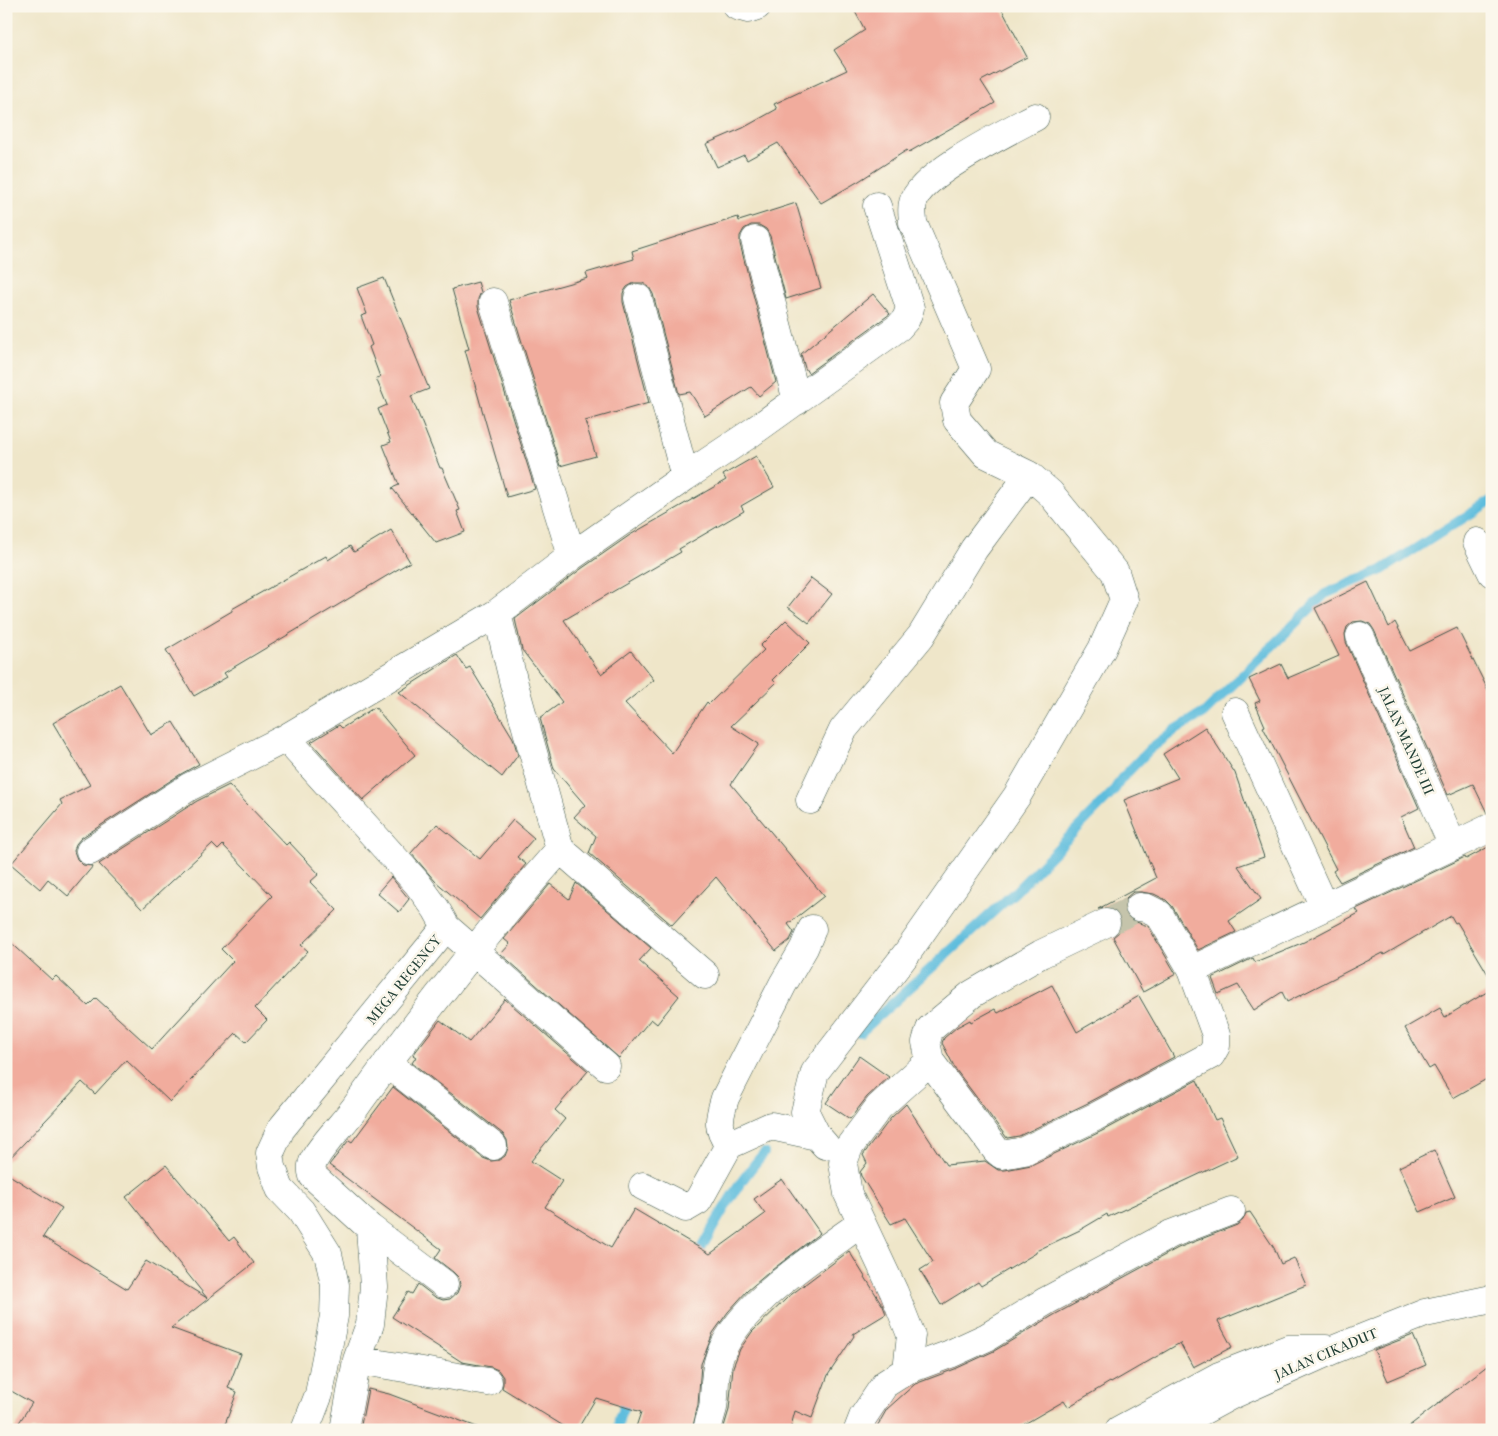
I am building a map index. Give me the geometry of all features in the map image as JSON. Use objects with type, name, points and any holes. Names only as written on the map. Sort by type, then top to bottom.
[{"type":"street","points":[[737,6],[748,9],[757,6]]},
{"type":"street","points":[[843,1163],[817,1136],[805,1112],[815,1072],[907,952],[1017,796],[1102,649],[1124,600],[1115,572],[1050,493],[1029,475],[986,454],[957,420],[954,402],[976,369],[913,223],[913,202],[929,180],[964,156],[1035,117]]},
{"type":"street","points":[[90,851],[189,787],[286,738],[497,613],[572,556],[684,477],[797,401],[899,327],[906,319],[910,308],[877,206]]},
{"type":"street","points":[[755,240],[797,401]]},
{"type":"street","points":[[638,298],[684,477]]},
{"type":"street","points":[[494,302],[572,556]]},
{"type":"street","points":[[810,800],[842,730],[921,636],[974,549],[1029,475]]},
{"type":"street","points":[[1477,542],[1492,573]]},
{"type":"street","points":[[497,613],[514,684],[560,850],[705,975]]},
{"type":"street","name":"JALAN MANDE III","points":[[1360,636],[1453,846]]},
{"type":"street","points":[[1235,712],[1324,907]]},
{"type":"street","points":[[286,738],[417,882],[446,927]]},
{"type":"street","points":[[1192,970],[1492,827]]},
{"type":"street","points":[[444,1284],[370,1228],[313,1176],[311,1169],[315,1159],[326,1143],[349,1117],[387,1063],[474,950],[560,850]]},
{"type":"street","points":[[1106,923],[1041,954],[972,994],[930,1029],[926,1042],[930,1061],[1002,1156],[1024,1151],[1094,1117],[1211,1055],[1216,1046],[1216,1035],[1192,970],[1159,914],[1140,907]]},
{"type":"street","name":"MEGA REGENCY","points":[[305,1430],[319,1394],[334,1316],[335,1285],[328,1254],[301,1211],[280,1189],[272,1166],[270,1153],[281,1129],[433,946],[446,927],[606,1066]]},
{"type":"street","points":[[729,1145],[722,1135],[720,1115],[725,1098],[783,984],[804,948],[812,929]]},
{"type":"street","points":[[907,1370],[912,1335],[894,1292],[860,1224],[848,1194],[843,1163],[850,1147],[879,1107],[930,1061]]},
{"type":"street","points":[[387,1063],[493,1146]]},
{"type":"street","points":[[643,1186],[686,1208],[698,1201],[729,1145],[771,1126],[817,1136]]},
{"type":"street","points":[[858,1430],[863,1417],[885,1384],[907,1370],[950,1354],[987,1337],[1046,1301],[1171,1234],[1231,1212]]},
{"type":"street","points":[[707,1430],[713,1408],[718,1362],[732,1332],[754,1306],[790,1275],[860,1224]]},
{"type":"street","points":[[344,1430],[357,1360],[370,1324],[374,1287],[370,1228]]},
{"type":"street","name":"JALAN CIKADUT","points":[[1167,1430],[1230,1396],[1334,1349],[1425,1313],[1492,1299]]},
{"type":"street","points":[[1119,1430],[1218,1376],[1288,1349],[1334,1349]]},
{"type":"street","points":[[357,1360],[488,1382]]},
{"type":"building","points":[[852,6],[1000,6],[1027,57],[981,81],[995,103],[909,152],[907,150],[821,203],[778,143],[747,160],[744,155],[717,167],[706,144],[743,128],[777,109],[774,104],[847,70],[834,50],[865,30]]},
{"type":"building","points":[[796,203],[821,288],[786,299],[770,236],[766,229],[759,225],[751,225],[744,229],[740,236],[740,244],[776,382],[759,396],[751,387],[705,416],[690,392],[679,394],[653,294],[649,287],[643,283],[634,283],[627,287],[623,293],[623,302],[649,403],[585,421],[596,456],[560,466],[509,300],[588,278],[586,273],[634,259],[632,251],[738,217],[739,221]]},
{"type":"building","points":[[384,278],[429,389],[411,396],[440,468],[442,468],[460,510],[457,511],[465,532],[436,543],[392,488],[399,485],[383,445],[391,442],[378,409],[387,405],[376,378],[380,377],[369,347],[372,345],[361,316],[367,314],[357,288]]},
{"type":"building","points":[[478,282],[481,292],[478,299],[478,307],[535,489],[507,497],[465,350],[469,349],[452,289]]},
{"type":"building","points":[[873,294],[890,314],[808,373],[801,354]]},
{"type":"building","points":[[756,456],[774,487],[741,506],[744,511],[679,549],[681,552],[564,620],[601,674],[631,651],[654,680],[625,703],[672,753],[707,702],[709,704],[764,650],[760,646],[786,620],[810,643],[773,680],[776,683],[731,726],[759,744],[731,784],[824,896],[788,924],[794,932],[790,940],[776,951],[716,877],[672,925],[589,853],[596,836],[574,817],[585,805],[554,769],[540,718],[562,702],[522,650],[515,619],[630,535],[726,480],[723,475]]},
{"type":"building","points":[[391,530],[410,562],[224,673],[227,677],[194,696],[166,650],[232,611],[232,609],[326,556],[328,560],[350,546],[354,552]]},
{"type":"building","points":[[811,578],[832,594],[809,623],[788,607]]},
{"type":"building","points":[[1368,582],[1389,627],[1395,622],[1410,651],[1457,628],[1492,698],[1492,812],[1487,813],[1473,784],[1448,795],[1374,630],[1370,624],[1362,621],[1353,622],[1347,627],[1345,634],[1346,642],[1419,808],[1401,817],[1414,847],[1340,882],[1333,871],[1336,869],[1263,727],[1265,726],[1255,703],[1260,701],[1249,679],[1281,664],[1288,678],[1339,656],[1315,608]]},
{"type":"building","points":[[457,655],[466,669],[470,667],[513,738],[518,755],[502,777],[399,692]]},
{"type":"building","points":[[120,684],[151,735],[173,722],[199,764],[81,838],[76,844],[74,851],[77,859],[83,865],[93,866],[68,896],[48,879],[40,889],[11,864],[62,804],[60,800],[90,785],[53,723]]},
{"type":"building","points":[[375,707],[415,755],[363,800],[311,742],[339,725],[342,728]]},
{"type":"building","points":[[1205,727],[1235,773],[1264,857],[1238,866],[1261,899],[1229,921],[1236,932],[1198,950],[1172,906],[1166,900],[1154,894],[1133,892],[1127,897],[1124,906],[1125,914],[1130,920],[1148,926],[1176,974],[1143,992],[1113,937],[1119,932],[1121,925],[1120,916],[1114,910],[1108,908],[1098,909],[1156,878],[1124,800],[1178,778],[1163,754]]},
{"type":"building","points":[[229,785],[286,845],[289,842],[319,874],[310,882],[337,910],[301,945],[308,951],[255,1008],[267,1020],[246,1042],[236,1033],[170,1102],[126,1060],[95,1094],[82,1082],[6,1162],[6,938],[52,980],[56,976],[88,1006],[96,998],[152,1049],[233,961],[221,949],[272,896],[223,845],[218,850],[212,844],[142,909],[99,864],[197,801]]},
{"type":"building","points":[[513,820],[534,838],[517,857],[526,864],[480,919],[435,881],[411,853],[437,824],[480,859]]},
{"type":"building","points":[[1492,845],[1492,981],[1457,922],[1455,923],[1451,916],[1384,955],[1383,953],[1287,1002],[1282,992],[1254,1010],[1238,985],[1218,994],[1212,978],[1253,958],[1255,962],[1304,942],[1359,913],[1356,909],[1465,857],[1466,859]]},
{"type":"building","points":[[391,877],[409,899],[399,912],[377,893]]},
{"type":"building","points":[[576,883],[651,948],[639,961],[679,996],[657,1024],[651,1019],[619,1058],[501,954],[510,944],[504,939],[550,884],[569,899]]},
{"type":"building","points":[[1052,985],[1077,1032],[1139,996],[1174,1057],[1088,1103],[1019,1136],[1007,1138],[956,1070],[942,1043],[944,1038],[957,1027],[970,1020],[971,1022],[995,1009],[998,1013]]},
{"type":"building","points":[[1492,989],[1492,1076],[1453,1098],[1434,1066],[1429,1069],[1405,1028],[1440,1008],[1445,1017]]},
{"type":"building","points":[[505,999],[588,1071],[555,1110],[565,1119],[531,1161],[562,1181],[545,1207],[611,1248],[634,1209],[710,1254],[765,1214],[754,1199],[782,1179],[820,1233],[747,1291],[728,1312],[713,1333],[701,1364],[698,1405],[692,1430],[635,1430],[641,1412],[596,1398],[577,1430],[570,1430],[502,1388],[503,1377],[498,1370],[462,1362],[392,1317],[408,1292],[412,1294],[418,1284],[435,1297],[443,1300],[450,1299],[457,1293],[460,1285],[459,1278],[435,1258],[441,1249],[329,1165],[349,1140],[352,1142],[393,1087],[483,1158],[491,1161],[499,1160],[505,1156],[508,1148],[507,1140],[503,1134],[412,1063],[416,1057],[413,1055],[440,1020],[469,1042]]},
{"type":"building","points":[[859,1056],[889,1077],[867,1097],[850,1119],[826,1103]]},
{"type":"building","points":[[1197,1080],[1215,1120],[1220,1118],[1238,1156],[1108,1217],[1107,1214],[1080,1230],[1036,1251],[1036,1253],[981,1286],[978,1282],[941,1305],[920,1270],[933,1262],[905,1218],[891,1224],[861,1176],[860,1172],[867,1163],[863,1155],[891,1118],[906,1104],[946,1165],[985,1161],[998,1170],[1005,1170],[1031,1165],[1102,1131]]},
{"type":"building","points":[[1434,1150],[1455,1197],[1420,1212],[1399,1167]]},
{"type":"building","points":[[166,1165],[229,1241],[234,1237],[254,1263],[171,1328],[241,1354],[228,1388],[237,1392],[223,1430],[14,1430],[32,1403],[6,1388],[6,1173],[62,1208],[43,1237],[127,1289],[146,1261],[207,1298],[126,1197]]},
{"type":"building","points":[[1250,1212],[1274,1248],[1281,1264],[1294,1258],[1306,1285],[1218,1321],[1232,1347],[1193,1367],[1180,1343],[1068,1407],[1064,1401],[1014,1430],[875,1430],[887,1409],[915,1384],[955,1369],[994,1351],[1054,1315],[1178,1248],[1237,1225],[1243,1220],[1246,1213]]},
{"type":"building","points":[[849,1251],[886,1314],[853,1334],[854,1336],[828,1375],[812,1418],[795,1411],[790,1430],[723,1430],[729,1410],[733,1367],[740,1349],[752,1332],[788,1297]]},
{"type":"building","points":[[1413,1335],[1426,1365],[1388,1381],[1374,1350]]},
{"type":"building","points":[[1492,1362],[1492,1430],[1404,1430]]},
{"type":"building","points":[[368,1389],[389,1394],[477,1427],[477,1430],[366,1430],[361,1425]]},
{"type":"waterway","points":[[860,1033],[1015,892],[1113,792],[1121,779],[1150,749],[1175,730],[1204,713],[1325,594],[1382,570],[1492,500]]},
{"type":"waterway","points":[[695,1259],[735,1191],[764,1153]]},
{"type":"waterway","points":[[618,1430],[619,1419],[628,1395]]},
{"type":"tunnel","points":[[1106,923],[1139,907]]}]
